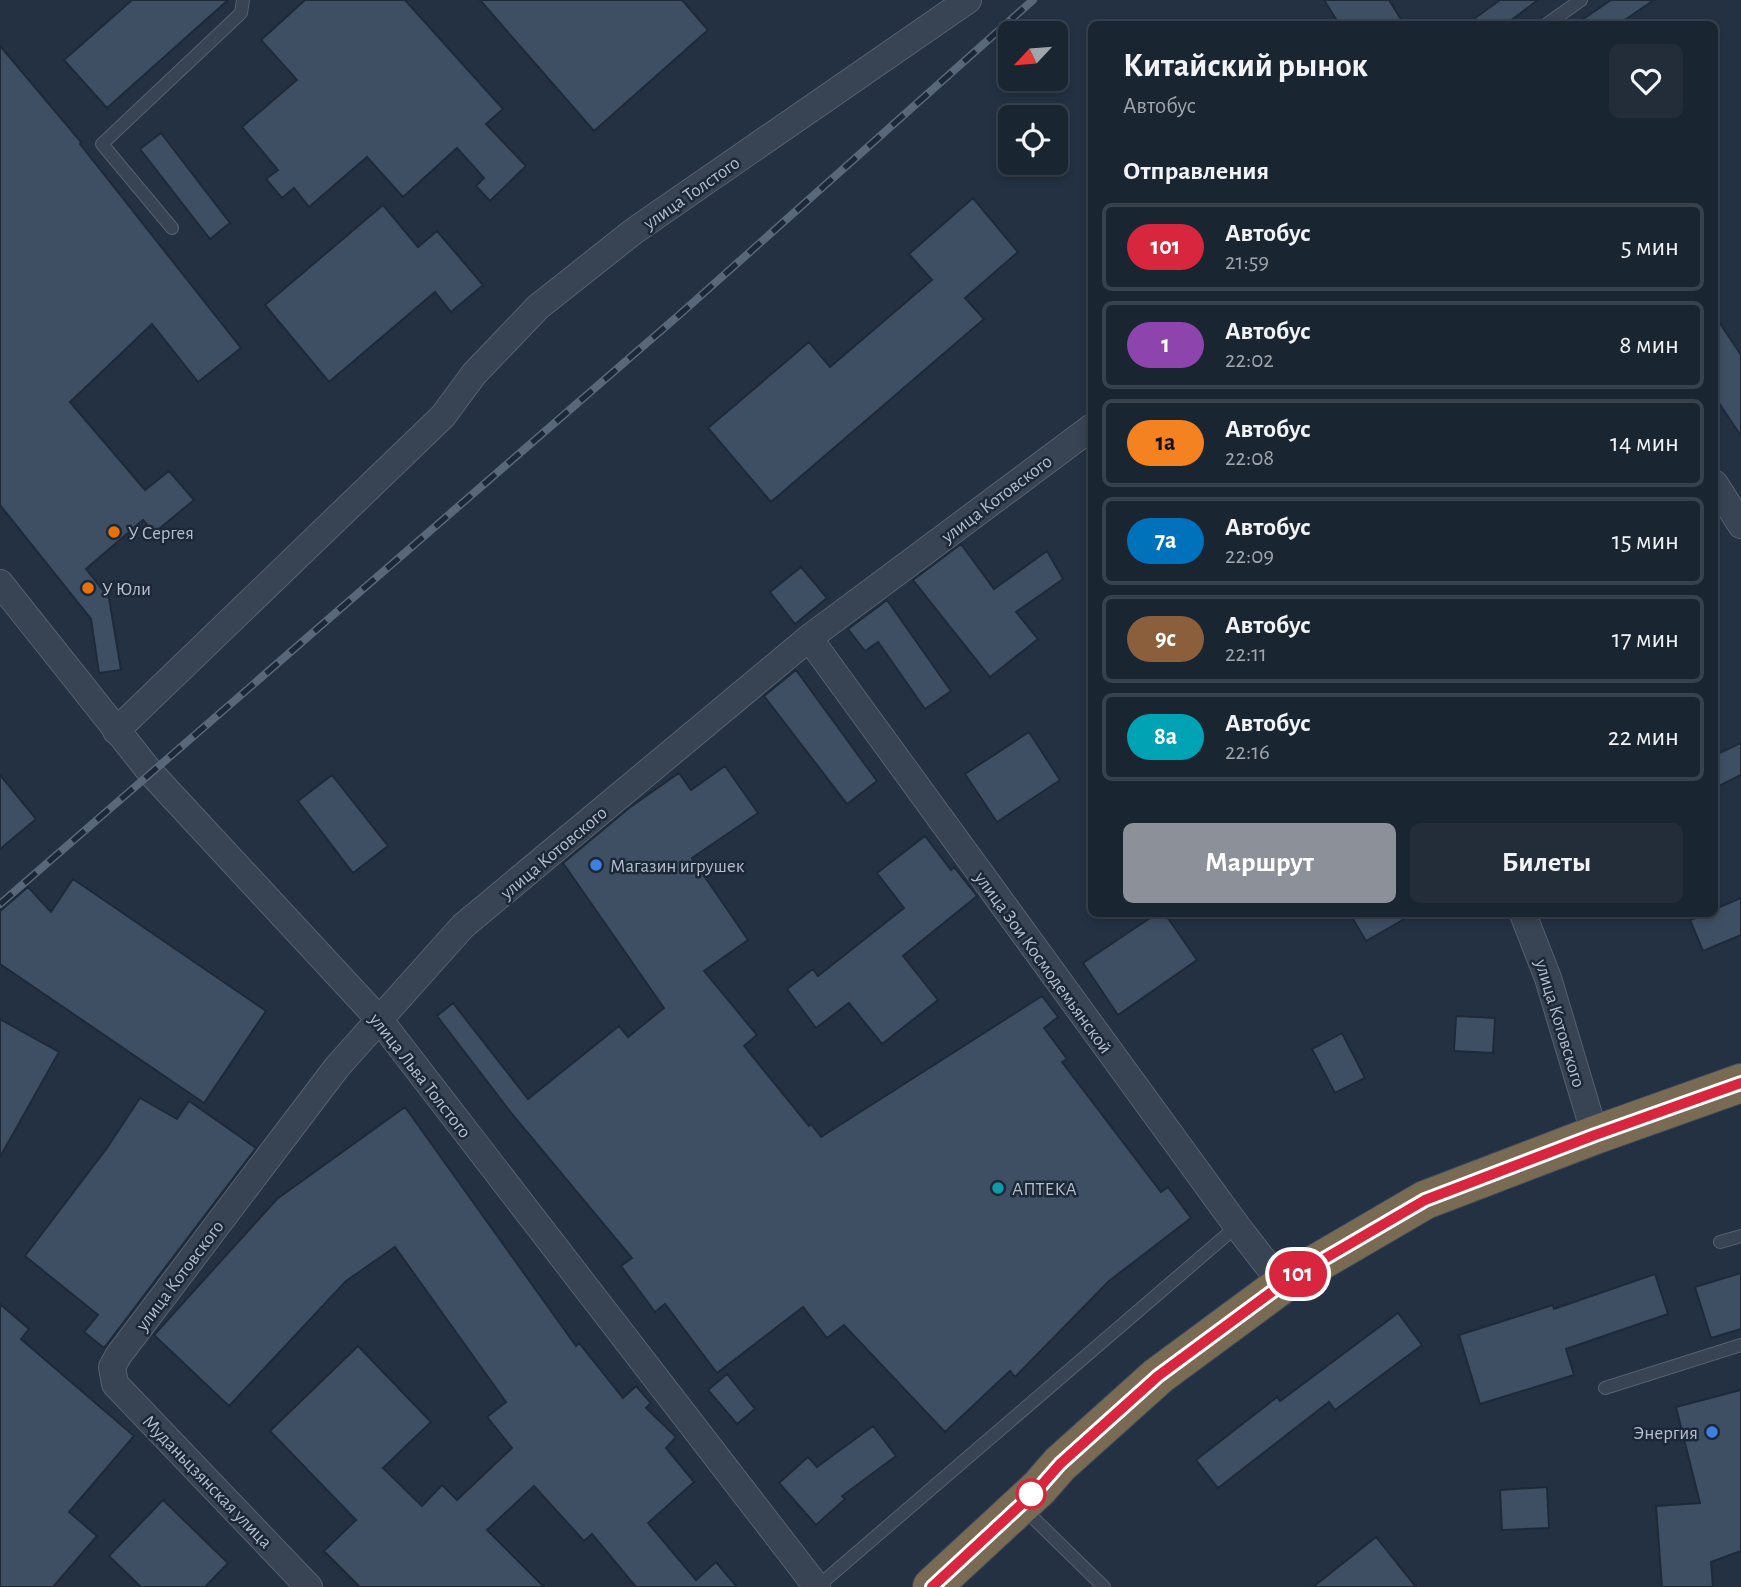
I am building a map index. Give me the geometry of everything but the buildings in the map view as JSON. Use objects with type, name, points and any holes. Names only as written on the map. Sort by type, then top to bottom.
[{"type":"highway","points":[[932,1587],[1158,1376],[1282,1284],[1425,1200],[1741,1083]]},
{"type":"street","name":"улица Толстого","points":[[116,731],[443,416],[474,374],[538,307],[634,231],[968,0]]},
{"type":"street","name":"улица Котовского","points":[[113,1373],[112,1367],[118,1356],[337,1068],[463,926],[809,638],[1088,429]]},
{"type":"street","points":[[1718,489],[1741,525]]},
{"type":"street","name":"улица Льва Толстого","points":[[0,583],[151,773],[379,1019],[817,1587]]},
{"type":"street","name":"улица Зои Космодемьянской","points":[[809,638],[1282,1284]]},
{"type":"street","name":"улица Котовского","points":[[1524,917],[1548,978],[1595,1135]]},
{"type":"street","name":"Муданьцзянская улица","points":[[113,1373],[115,1384],[309,1587]]},
{"type":"lane","points":[[172,228],[102,144],[241,13],[243,0]]},
{"type":"lane","points":[[1551,21],[1581,0]]},
{"type":"lane","points":[[817,1587],[1237,1226]]},
{"type":"lane","points":[[1720,1242],[1741,1236]]},
{"type":"lane","points":[[1605,1388],[1741,1345]]},
{"type":"lane","points":[[1019,1504],[1104,1587]]},
{"type":"railway","points":[[0,904],[679,315],[1033,0]]},
{"type":"bus line","name":"101","points":[[932,1587],[1039,1488],[1060,1464],[1158,1376],[1288,1280],[1425,1200],[1741,1083]]},
{"type":"place","name":"У Сергея","points":[[114,532]]},
{"type":"place","name":"У Юли","points":[[88,588]]},
{"type":"place","name":"Магазин игрушек","points":[[596,865]]},
{"type":"place","name":"АПТЕКА","points":[[998,1188]]},
{"type":"place","name":"Энергия","points":[[1712,1432]]}]
